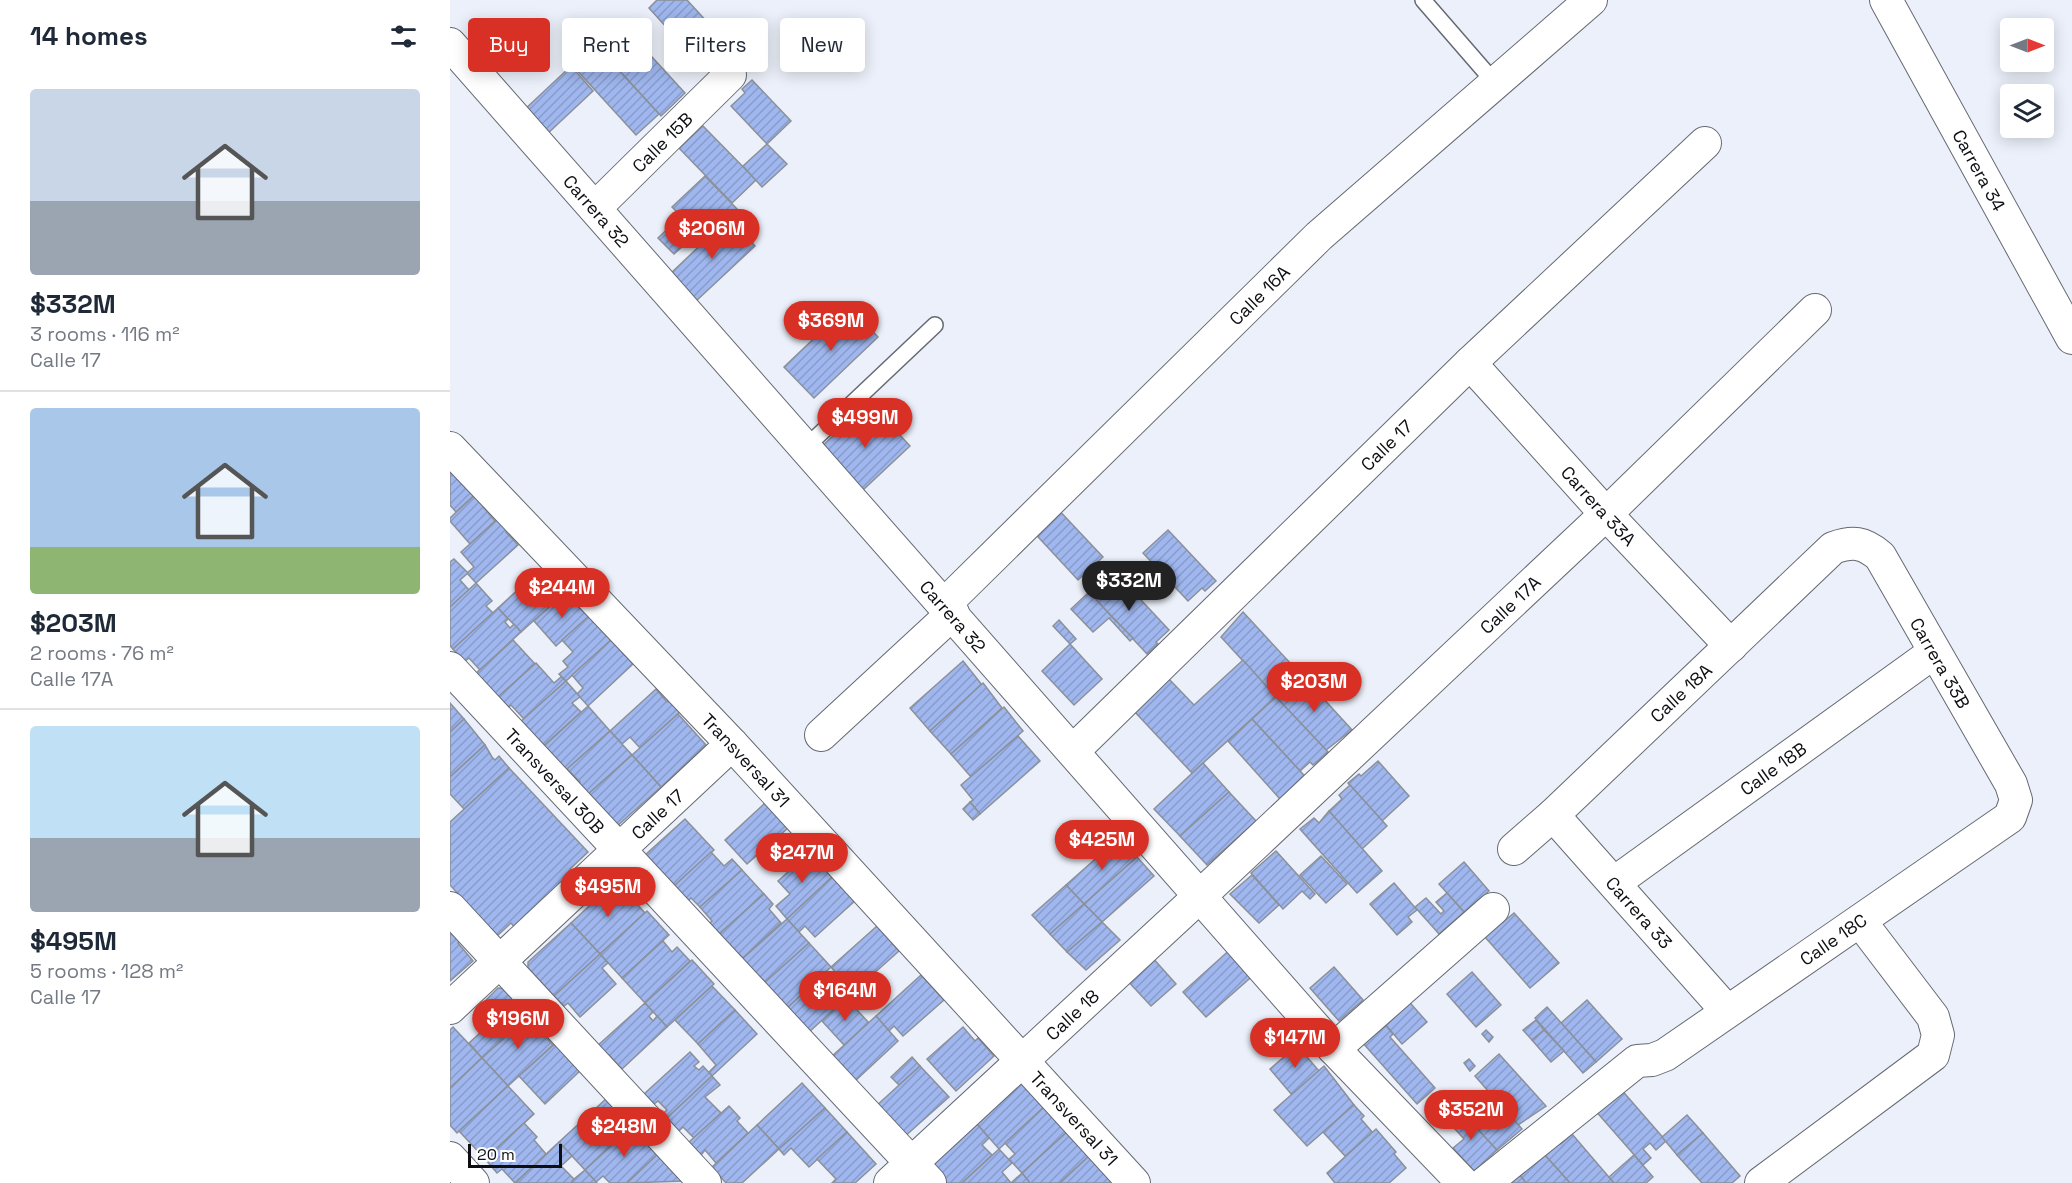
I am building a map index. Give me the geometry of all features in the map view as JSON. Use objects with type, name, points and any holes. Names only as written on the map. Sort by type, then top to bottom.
[{"type":"street","name":"Calle 16A","points":[[821,735],[1319,236],[1591,0]]},
{"type":"street","name":"Carrera 34","points":[[1886,0],[2072,338]]},
{"type":"street","name":"Carrera 32","points":[[450,44],[1334,1049],[1463,1183]]},
{"type":"street","name":"Calle 15B","points":[[595,208],[730,75]]},
{"type":"street","name":"Calle 17","points":[[1073,751],[1470,363],[1705,143]]},
{"type":"street","name":"Calle 17A","points":[[1200,896],[1606,513],[1815,310]]},
{"type":"street","name":"Carrera 33A","points":[[1470,363],[1731,646]]},
{"type":"street","name":"Transversal 31","points":[[450,448],[732,744],[1134,1183]]},
{"type":"street","name":"Calle 18A","points":[[1514,849],[1553,815],[1833,548],[1850,542]]},
{"type":"street","name":"Carrera 33B","points":[[1850,542],[1866,545],[1880,556],[1933,653],[2011,784],[2016,800]]},
{"type":"street","name":"Calle 18B","points":[[1614,883],[1933,653]]},
{"type":"street","name":"Transversal 30B","points":[[450,668],[620,850],[911,1176]]},
{"type":"street","name":"Calle 17","points":[[450,1008],[732,744]]},
{"type":"street","name":"Calle 18C","points":[[1485,1183],[1637,1061],[1652,1060],[1665,1055],[2010,817],[2016,800]]},
{"type":"street","name":"Carrera 33","points":[[1553,815],[1727,1011]]},
{"type":"street","name":"Calle 18","points":[[911,1176],[1022,1061],[1200,896]]},
{"type":"street","points":[[450,909],[705,1183]]},
{"type":"street","points":[[1334,1049],[1493,909]]},
{"type":"street","points":[[1761,1183],[1933,1055],[1938,1035],[1933,1017],[1860,921]]},
{"type":"street","points":[[450,1158],[473,1183]]},
{"type":"lane","points":[[1422,0],[1495,83]]},
{"type":"lane","points":[[806,447],[935,325]]},
{"type":"building","points":[[657,0],[687,0],[704,18],[664,18],[664,25],[649,8]]},
{"type":"building","points":[[652,57],[685,93],[661,116],[621,72],[652,72]]},
{"type":"building","points":[[565,72],[576,72],[593,91],[545,136],[522,112]]},
{"type":"building","points":[[579,72],[620,72],[659,114],[636,135]]},
{"type":"building","points":[[752,80],[791,121],[767,144],[731,106],[745,93],[742,89]]},
{"type":"building","points":[[703,126],[756,180],[732,203],[679,148]]},
{"type":"building","points":[[767,144],[787,164],[762,187],[743,166]]},
{"type":"building","points":[[705,176],[738,210],[705,241],[697,233],[674,254],[658,238],[681,216],[672,207]]},
{"type":"building","points":[[729,218],[755,246],[695,302],[669,275]]},
{"type":"building","points":[[848,306],[878,337],[814,398],[784,367]]},
{"type":"building","points":[[859,412],[875,430],[886,420],[910,446],[863,490],[822,446]]},
{"type":"building","points":[[450,456],[481,489],[456,512],[450,505]]},
{"type":"building","points":[[478,492],[488,505],[484,508],[495,521],[470,544],[450,521],[450,518]]},
{"type":"building","points":[[1053,504],[1103,557],[1078,580],[1028,526]]},
{"type":"building","points":[[500,517],[510,529],[506,532],[518,545],[476,583],[467,573],[474,567],[461,552]]},
{"type":"building","points":[[1168,530],[1216,581],[1205,591],[1202,588],[1188,601],[1143,553]]},
{"type":"building","points":[[454,559],[468,573],[460,580],[469,590],[450,607],[450,562]]},
{"type":"building","points":[[547,563],[570,588],[521,632],[498,608]]},
{"type":"building","points":[[1113,570],[1169,630],[1147,654],[1089,592]]},
{"type":"building","points":[[476,583],[492,601],[486,606],[493,613],[453,649],[450,646],[450,607]]},
{"type":"building","points":[[567,591],[589,616],[556,646],[534,621]]},
{"type":"building","points":[[1089,592],[1133,638],[1130,641],[1109,618],[1093,632],[1071,609]]},
{"type":"building","points":[[498,608],[508,619],[505,622],[510,628],[514,624],[521,632],[480,670],[469,658],[464,662],[453,649]]},
{"type":"building","points":[[1243,612],[1291,664],[1274,679],[1284,690],[1276,697],[1221,637]]},
{"type":"building","points":[[589,616],[611,640],[566,681],[559,674],[568,667],[563,661],[573,652],[562,640]]},
{"type":"building","points":[[1059,620],[1076,639],[1070,644],[1053,626]]},
{"type":"building","points":[[513,640],[535,664],[497,698],[475,674]]},
{"type":"building","points":[[611,640],[633,664],[588,706],[577,694],[583,688],[572,675]]},
{"type":"building","points":[[1070,644],[1102,679],[1074,705],[1042,671]]},
{"type":"building","points":[[1243,660],[1276,697],[1192,773],[1134,711],[1169,679],[1194,705]]},
{"type":"building","points":[[963,661],[982,685],[930,731],[910,708]]},
{"type":"building","points":[[536,663],[554,683],[561,677],[566,681],[524,719],[511,705],[507,709],[497,698]]},
{"type":"building","points":[[1301,674],[1352,730],[1326,750],[1276,697]]},
{"type":"building","points":[[566,681],[580,697],[572,703],[581,712],[540,749],[519,723]]},
{"type":"building","points":[[983,683],[1002,708],[951,754],[930,731]]},
{"type":"building","points":[[656,689],[667,702],[669,699],[681,711],[640,748],[630,737],[622,744],[610,731]]},
{"type":"building","points":[[1276,697],[1328,752],[1313,765],[1310,762],[1300,771],[1252,719]]},
{"type":"building","points":[[450,703],[464,719],[450,732]]},
{"type":"building","points":[[588,706],[610,731],[564,772],[542,748]]},
{"type":"building","points":[[1004,707],[1023,731],[971,777],[951,754]]},
{"type":"building","points":[[678,714],[706,745],[661,787],[632,755]]},
{"type":"building","points":[[464,719],[485,745],[450,777],[450,732]]},
{"type":"building","points":[[1252,719],[1313,785],[1288,808],[1228,741]]},
{"type":"building","points":[[610,731],[632,755],[586,796],[577,785],[580,782],[567,769]]},
{"type":"building","points":[[1018,736],[1040,761],[980,814],[970,802],[973,800],[961,785]]},
{"type":"building","points":[[485,745],[495,760],[499,756],[509,768],[464,809],[450,794],[450,777]]},
{"type":"building","points":[[632,755],[661,787],[615,828],[586,796]]},
{"type":"building","points":[[1378,761],[1409,796],[1382,821],[1348,783],[1359,774],[1361,776]]},
{"type":"building","points":[[1203,763],[1229,792],[1180,836],[1154,809]]},
{"type":"building","points":[[509,768],[588,852],[570,869],[577,875],[517,930],[511,923],[497,936],[450,885],[450,822]]},
{"type":"building","points":[[1350,785],[1387,826],[1362,849],[1329,811],[1342,799],[1339,795]]},
{"type":"building","points":[[1229,792],[1256,821],[1207,865],[1180,836]]},
{"type":"building","points":[[970,802],[980,814],[973,820],[963,809]]},
{"type":"building","points":[[765,803],[788,828],[747,864],[725,840]]},
{"type":"building","points":[[1329,811],[1382,871],[1357,893],[1300,829],[1314,818],[1319,823]]},
{"type":"building","points":[[685,819],[714,850],[674,886],[645,855]]},
{"type":"building","points":[[1119,838],[1137,857],[1084,904],[1066,885]]},
{"type":"building","points":[[1276,851],[1315,894],[1310,899],[1302,891],[1283,909],[1251,873]]},
{"type":"building","points":[[711,852],[724,866],[732,859],[742,870],[700,907],[691,898],[688,901],[674,886]]},
{"type":"building","points":[[810,852],[832,877],[787,919],[776,906],[790,894],[778,881]]},
{"type":"building","points":[[1321,856],[1347,884],[1326,903],[1300,875]]},
{"type":"building","points":[[1137,857],[1154,876],[1102,922],[1084,904]]},
{"type":"building","points":[[1464,862],[1489,891],[1464,912],[1439,884]]},
{"type":"building","points":[[742,870],[764,894],[718,935],[709,924],[712,921],[700,907]]},
{"type":"building","points":[[1252,875],[1279,905],[1259,923],[1230,894]]},
{"type":"building","points":[[832,877],[857,899],[815,937],[805,926],[799,932],[787,919]]},
{"type":"building","points":[[616,881],[645,913],[600,954],[571,923]]},
{"type":"building","points":[[1394,883],[1417,910],[1408,917],[1412,922],[1397,935],[1370,904]]},
{"type":"building","points":[[1066,885],[1084,904],[1050,934],[1032,915]]},
{"type":"building","points":[[1447,893],[1464,912],[1439,934],[1415,907],[1426,898],[1441,914],[1444,911],[1436,902]]},
{"type":"building","points":[[764,894],[773,904],[769,909],[781,923],[743,958],[718,935]]},
{"type":"building","points":[[1084,904],[1102,922],[1067,952],[1050,934]]},
{"type":"building","points":[[647,911],[669,935],[622,978],[600,954]]},
{"type":"building","points":[[1514,913],[1559,963],[1530,988],[1485,937]]},
{"type":"building","points":[[787,919],[809,943],[763,984],[741,960]]},
{"type":"building","points":[[1102,922],[1120,940],[1086,970],[1067,952]]},
{"type":"building","points":[[571,923],[600,954],[554,996],[528,968],[528,962]]},
{"type":"building","points":[[877,926],[899,951],[853,992],[831,967]]},
{"type":"building","points":[[450,928],[461,940],[458,943],[473,961],[450,981]]},
{"type":"building","points":[[663,941],[672,952],[677,947],[690,961],[645,1003],[622,978]]},
{"type":"building","points":[[809,943],[831,967],[786,1009],[763,984]]},
{"type":"building","points":[[1234,946],[1257,972],[1206,1017],[1183,992]]},
{"type":"building","points":[[600,954],[608,963],[602,968],[616,984],[580,1017],[568,1003],[564,1006],[554,996]]},
{"type":"building","points":[[1151,956],[1176,984],[1151,1006],[1125,978]]},
{"type":"building","points":[[692,960],[714,984],[667,1027],[645,1003]]},
{"type":"building","points":[[1334,967],[1363,1000],[1339,1021],[1310,988]]},
{"type":"building","points":[[1472,972],[1501,1005],[1476,1027],[1447,994]]},
{"type":"building","points":[[921,975],[944,1000],[903,1036],[894,1026],[889,1031],[876,1016]]},
{"type":"building","points":[[821,977],[833,991],[844,982],[853,992],[808,1033],[786,1009]]},
{"type":"building","points":[[712,986],[735,1010],[698,1044],[675,1020]]},
{"type":"building","points":[[498,988],[508,989],[531,1014],[482,1058],[469,1043],[493,1021],[480,1006]]},
{"type":"building","points":[[1404,996],[1427,1022],[1402,1044],[1379,1017]]},
{"type":"building","points":[[846,998],[869,1023],[844,1045],[822,1021]]},
{"type":"building","points":[[1587,1000],[1622,1039],[1596,1062],[1561,1023]]},
{"type":"building","points":[[645,1003],[653,1012],[649,1016],[653,1021],[657,1016],[667,1027],[622,1069],[609,1055],[606,1058],[596,1047]]},
{"type":"building","points":[[1547,1007],[1596,1062],[1583,1073],[1535,1018]]},
{"type":"building","points":[[735,1010],[757,1034],[712,1076],[709,1072],[716,1065],[698,1044]]},
{"type":"building","points":[[531,1014],[544,1027],[540,1031],[553,1045],[508,1086],[482,1058]]},
{"type":"building","points":[[876,1016],[898,1041],[853,1083],[830,1058]]},
{"type":"building","points":[[1536,1020],[1544,1030],[1532,1040],[1523,1030]]},
{"type":"building","points":[[1382,1021],[1393,1034],[1390,1037],[1435,1088],[1417,1104],[1362,1042]]},
{"type":"building","points":[[453,1027],[482,1058],[450,1088],[450,1030]]},
{"type":"building","points":[[963,1027],[975,1041],[978,1038],[994,1056],[956,1091],[927,1059]]},
{"type":"building","points":[[1486,1030],[1493,1037],[1489,1042],[1482,1034]]},
{"type":"building","points":[[1544,1030],[1564,1051],[1551,1062],[1532,1040]]},
{"type":"building","points":[[557,1042],[582,1069],[545,1104],[519,1076]]},
{"type":"building","points":[[1300,1043],[1310,1054],[1307,1057],[1319,1071],[1292,1095],[1270,1069]]},
{"type":"building","points":[[690,1052],[699,1062],[694,1066],[699,1070],[703,1066],[712,1076],[667,1118],[662,1114],[667,1110],[658,1101],[654,1104],[644,1094]]},
{"type":"building","points":[[1499,1054],[1546,1106],[1518,1125],[1475,1076]]},
{"type":"building","points":[[912,1057],[920,1066],[899,1085],[891,1077]]},
{"type":"building","points":[[482,1058],[508,1086],[457,1133],[450,1125],[450,1088]]},
{"type":"building","points":[[1469,1059],[1475,1066],[1470,1071],[1464,1063]]},
{"type":"building","points":[[920,1066],[949,1097],[903,1138],[875,1107]]},
{"type":"building","points":[[1324,1066],[1354,1105],[1307,1146],[1274,1110]]},
{"type":"building","points":[[712,1076],[720,1085],[705,1097],[721,1113],[694,1138],[683,1127],[679,1131],[667,1118]]},
{"type":"building","points":[[1020,1081],[1044,1107],[999,1149],[977,1124]]},
{"type":"building","points":[[802,1083],[825,1108],[779,1149],[757,1125]]},
{"type":"building","points":[[508,1086],[534,1114],[485,1159],[459,1131]]},
{"type":"building","points":[[1619,1087],[1666,1141],[1656,1150],[1650,1143],[1643,1149],[1651,1158],[1643,1165],[1594,1109]]},
{"type":"building","points":[[608,1097],[634,1125],[585,1170],[559,1142]]},
{"type":"building","points":[[1354,1105],[1364,1116],[1361,1119],[1373,1133],[1345,1156],[1323,1132]]},
{"type":"building","points":[[729,1106],[740,1118],[737,1121],[748,1133],[716,1163],[705,1150],[701,1155],[689,1142]]},
{"type":"building","points":[[1044,1107],[1067,1132],[1022,1173],[1009,1159],[1015,1154],[1005,1143]]},
{"type":"building","points":[[825,1108],[847,1132],[809,1167],[791,1148],[784,1155],[779,1149]]},
{"type":"building","points":[[1460,1109],[1497,1150],[1474,1171],[1453,1148],[1464,1139],[1447,1120]]},
{"type":"building","points":[[1506,1111],[1522,1129],[1497,1150],[1474,1125],[1479,1121],[1486,1128]]},
{"type":"building","points":[[1687,1115],[1703,1133],[1677,1155],[1662,1137]]},
{"type":"building","points":[[524,1123],[537,1137],[534,1140],[546,1154],[515,1183],[502,1169],[497,1173],[485,1159]]},
{"type":"building","points":[[977,1124],[989,1138],[982,1145],[992,1155],[962,1183],[947,1183],[931,1166]]},
{"type":"building","points":[[634,1125],[659,1153],[627,1183],[610,1183],[603,1176],[596,1182],[585,1170]]},
{"type":"building","points":[[757,1125],[779,1149],[742,1183],[726,1183],[712,1167]]},
{"type":"building","points":[[1376,1129],[1396,1152],[1394,1154],[1406,1168],[1389,1183],[1335,1183],[1327,1173]]},
{"type":"building","points":[[847,1132],[876,1164],[855,1183],[832,1183],[836,1179],[817,1159]]},
{"type":"building","points":[[1067,1132],[1089,1156],[1060,1183],[1030,1183],[1022,1173]]},
{"type":"building","points":[[1703,1133],[1740,1176],[1732,1183],[1702,1183],[1677,1155]]},
{"type":"building","points":[[1572,1134],[1614,1183],[1570,1183],[1543,1153],[1558,1140],[1561,1144]]},
{"type":"building","points":[[559,1142],[572,1156],[561,1166],[574,1179],[571,1183],[515,1183]]},
{"type":"building","points":[[999,1149],[1012,1163],[1002,1172],[1011,1183],[962,1183]]},
{"type":"building","points":[[659,1153],[685,1181],[627,1183]]},
{"type":"building","points":[[1543,1153],[1570,1183],[1526,1183],[1519,1174]]},
{"type":"building","points":[[1634,1155],[1653,1177],[1646,1183],[1614,1183],[1609,1177]]},
{"type":"building","points":[[1089,1156],[1112,1180],[1109,1183],[1060,1183]]},
{"type":"building","points":[[585,1170],[597,1183],[571,1183],[574,1179]]},
{"type":"building","points":[[1022,1173],[1030,1183],[1011,1183],[1012,1182]]},
{"type":"building","points":[[1519,1174],[1526,1183],[1509,1183]]}]
